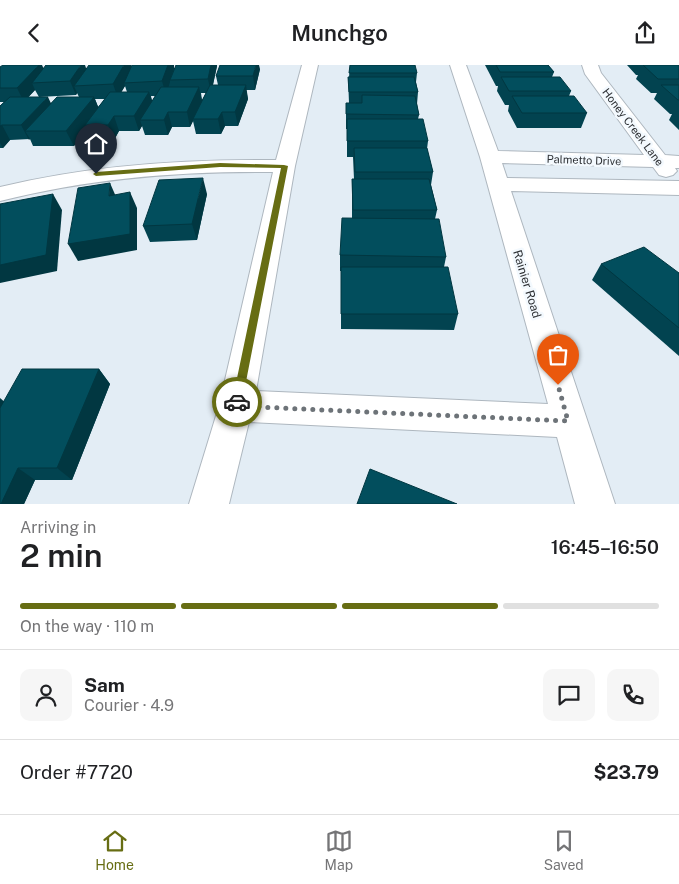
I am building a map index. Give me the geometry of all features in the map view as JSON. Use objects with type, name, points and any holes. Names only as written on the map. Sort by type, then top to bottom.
[{"type":"street","points":[[209,504],[236,406],[284,166],[310,65]]},
{"type":"street","name":"Rainier Road","points":[[458,65],[490,157],[568,421],[595,504]]},
{"type":"street","name":"Honey Creek Lane","points":[[590,65],[593,74],[669,162],[679,188]]},
{"type":"street","name":"Palmetto Drive","points":[[490,157],[669,162]]},
{"type":"street","points":[[0,194],[36,183],[96,174],[220,165],[284,166]]},
{"type":"street","points":[[498,184],[679,188]]},
{"type":"street","points":[[236,406],[568,421]]},
{"type":"building","points":[[3,65],[39,65],[17,88],[0,88],[0,67]]},
{"type":"building","points":[[46,65],[81,65],[70,81],[32,83]]},
{"type":"building","points":[[89,65],[124,65],[113,84],[74,86]]},
{"type":"building","points":[[132,65],[168,65],[162,81],[124,83]]},
{"type":"building","points":[[176,65],[211,65],[208,79],[170,80]]},
{"type":"building","points":[[220,65],[256,65],[253,76],[216,76]]},
{"type":"building","points":[[350,65],[415,65],[417,73],[349,73]]},
{"type":"building","points":[[496,65],[548,65],[554,72],[500,72]]},
{"type":"building","points":[[643,65],[679,65],[679,79],[658,79]]},
{"type":"building","points":[[348,77],[414,77],[418,92],[349,92]]},
{"type":"building","points":[[501,77],[560,77],[571,91],[509,91]]},
{"type":"building","points":[[210,85],[246,85],[235,112],[222,112],[218,119],[193,119]]},
{"type":"building","points":[[661,85],[679,85],[679,100],[678,100]]},
{"type":"building","points":[[161,87],[199,87],[187,112],[168,112],[164,120],[140,120]]},
{"type":"building","points":[[110,92],[149,92],[134,116],[114,116],[108,125],[85,125]]},
{"type":"building","points":[[362,95],[415,96],[419,115],[346,114],[346,103],[362,103]]},
{"type":"building","points":[[512,96],[574,96],[587,113],[522,113]]},
{"type":"building","points":[[10,97],[48,97],[21,125],[0,126],[0,106]]},
{"type":"building","points":[[57,97],[94,97],[66,131],[25,131]]},
{"type":"building","points":[[347,119],[423,119],[428,141],[347,141]]},
{"type":"building","points":[[354,148],[427,148],[433,172],[355,172]]},
{"type":"building","points":[[203,178],[192,224],[143,226],[159,180]]},
{"type":"building","points":[[352,179],[429,179],[437,210],[353,210]]},
{"type":"building","points":[[110,183],[109,196],[130,192],[130,234],[68,244],[78,188]]},
{"type":"building","points":[[53,194],[46,255],[0,265],[0,204]]},
{"type":"building","points":[[342,218],[439,219],[446,257],[340,255]]},
{"type":"building","points":[[644,247],[679,273],[679,328],[601,264]]},
{"type":"building","points":[[341,267],[448,267],[458,314],[341,314]]},
{"type":"building","points":[[22,369],[99,369],[57,468],[18,468],[0,504],[0,408]]},
{"type":"building","points":[[370,469],[457,504],[357,504]]},
{"type":"way so far","points":[[237,402],[236,406],[568,421],[558,385]]},
{"type":"route","points":[[96,174],[220,165],[284,166],[237,402]]}]
